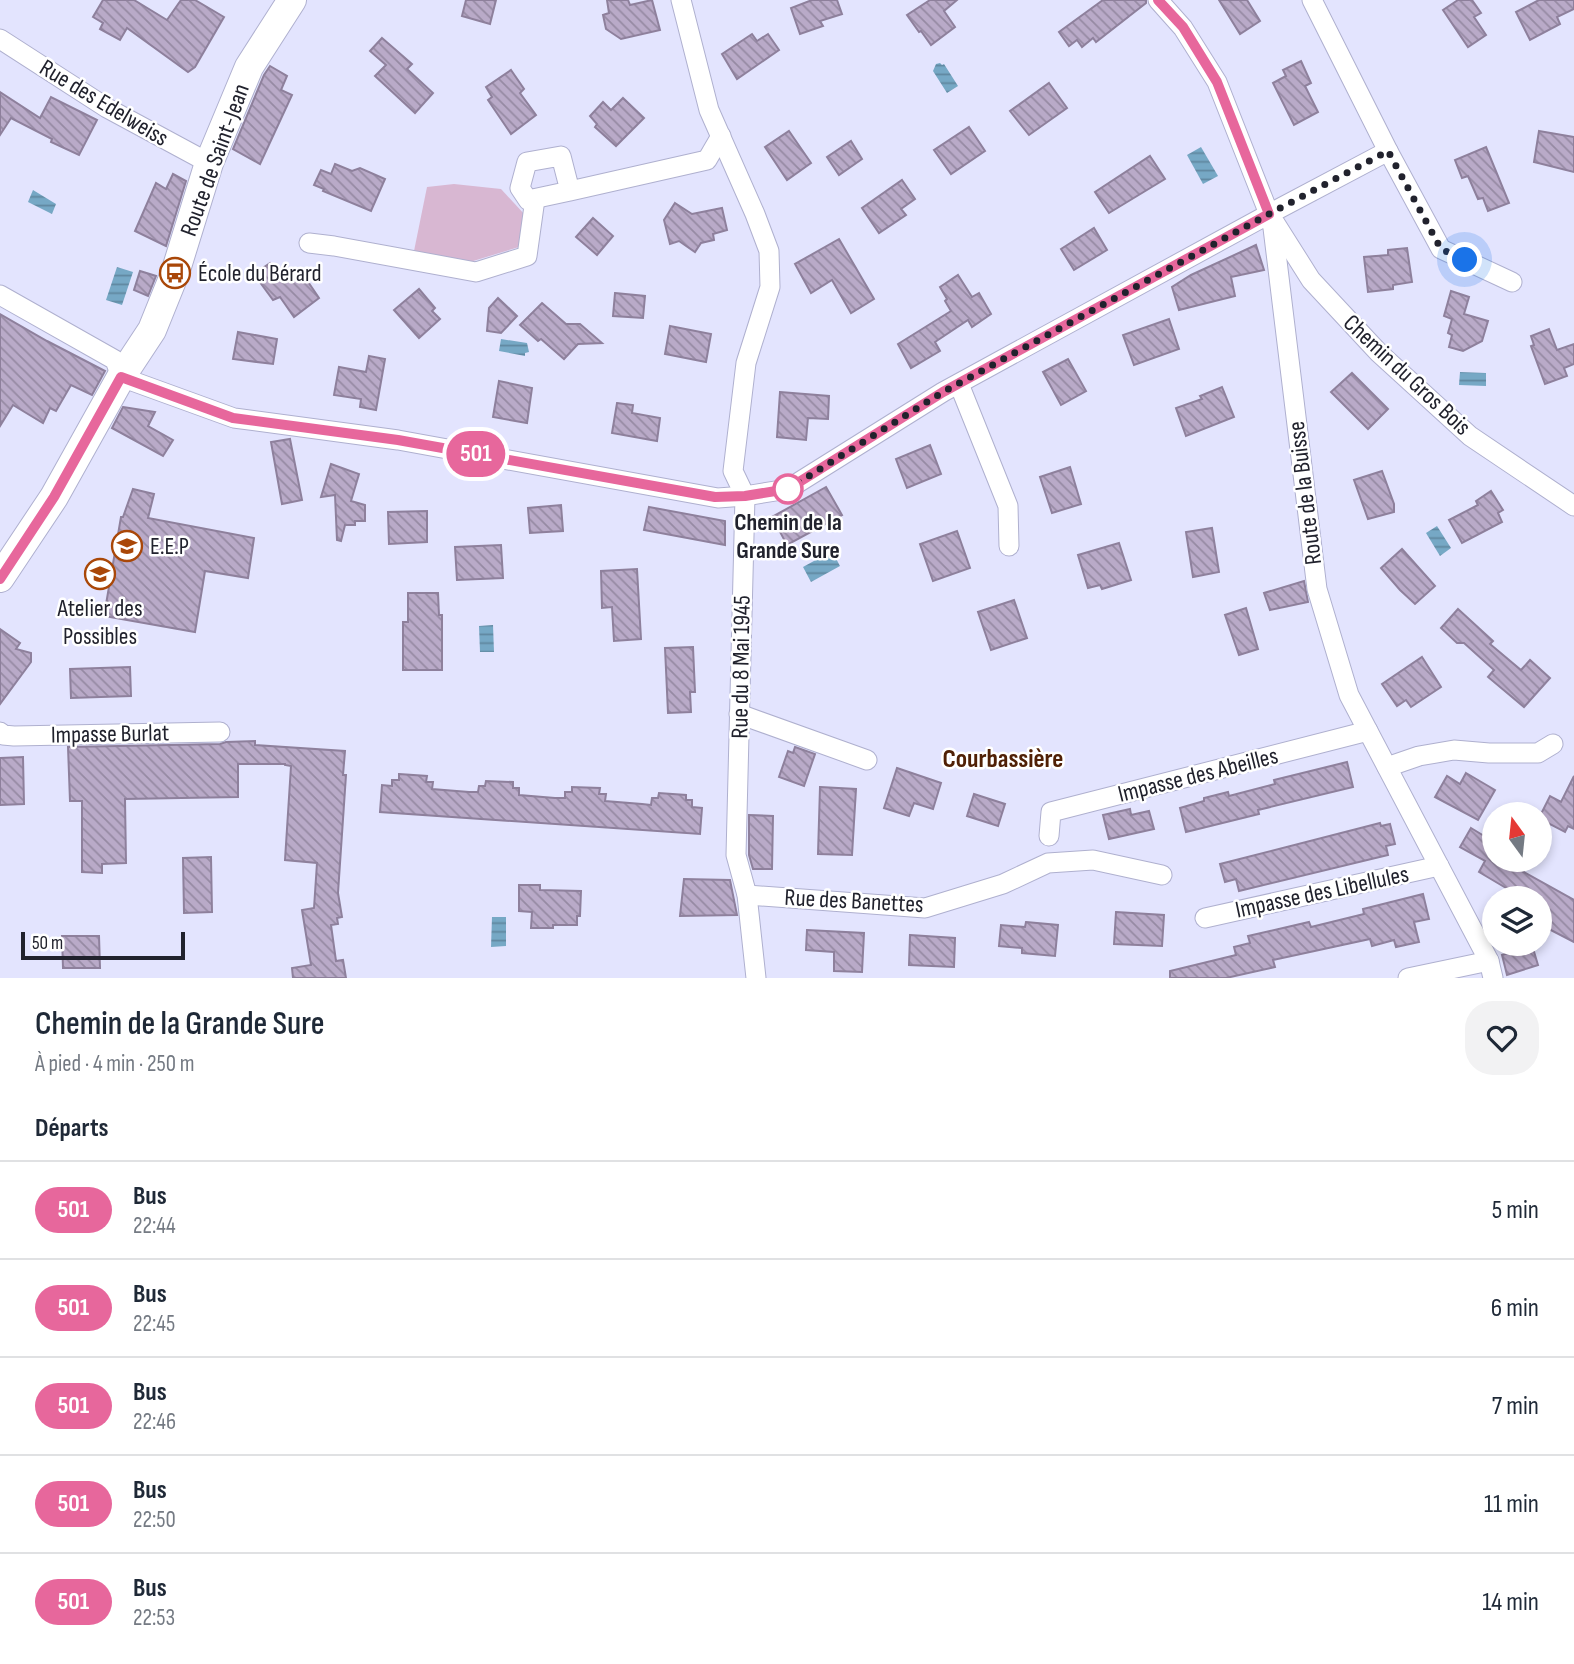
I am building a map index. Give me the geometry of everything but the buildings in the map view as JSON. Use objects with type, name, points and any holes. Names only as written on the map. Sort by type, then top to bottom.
[{"type":"main road","name":"Route de Saint-Jean","points":[[0,578],[54,497],[121,377],[152,330],[175,273],[209,163],[249,67],[292,0]]},
{"type":"street","name":"Rue du 8 Mai 1945","points":[[681,0],[709,110],[769,251],[770,287],[746,363],[733,471],[745,496],[736,855],[747,895],[756,978]]},
{"type":"street","name":"Route de la Buisse","points":[[1158,0],[1183,27],[1217,82],[1273,228],[1317,589],[1349,695],[1491,969]]},
{"type":"street","points":[[1312,0],[1441,249],[1512,282]]},
{"type":"street","name":"Rue des Edelweiss","points":[[0,39],[107,108],[209,163]]},
{"type":"street","points":[[706,160],[721,136]]},
{"type":"street","points":[[0,295],[116,360],[121,377],[233,418],[398,440],[715,497],[745,496],[788,489],[958,384],[1388,151]]},
{"type":"street","points":[[570,191],[561,156],[527,162],[520,188],[528,200],[536,199],[706,160],[738,175]]},
{"type":"street","points":[[309,243],[476,272],[527,256],[536,199]]},
{"type":"street","name":"Chemin du Gros Bois","points":[[1269,214],[1311,280],[1379,353],[1470,436],[1574,506]]},
{"type":"street","points":[[958,384],[1008,506],[1009,546]]},
{"type":"street","points":[[739,714],[867,760]]},
{"type":"street","name":"Impasse des Abeilles","points":[[1049,836],[1051,812],[1368,731]]},
{"type":"street","name":"Impasse Burlat","points":[[0,732],[14,736],[220,732]]},
{"type":"street","points":[[1387,767],[1419,756],[1454,750],[1538,753],[1553,744]]},
{"type":"street","name":"Rue des Banettes","points":[[747,895],[925,908],[1003,884],[1048,863],[1093,860],[1162,875]]},
{"type":"street","name":"Impasse des Libellules","points":[[1205,918],[1439,866]]},
{"type":"street","points":[[1408,978],[1491,969]]},
{"type":"shaded area","points":[[454,184],[501,189],[526,216],[519,247],[470,262],[414,251],[427,187]]},
{"type":"water","points":[[936,64],[944,64],[958,86],[947,93],[933,71]]},
{"type":"water","points":[[1201,147],[1218,176],[1203,184],[1187,155]]},
{"type":"water","points":[[33,190],[56,204],[52,214],[28,202]]},
{"type":"water","points":[[117,267],[133,272],[122,305],[106,300]]},
{"type":"water","points":[[501,339],[527,343],[529,352],[525,353],[525,356],[499,351]]},
{"type":"water","points":[[1460,372],[1486,373],[1486,386],[1459,385]]},
{"type":"water","points":[[1437,526],[1451,548],[1440,556],[1426,533]]},
{"type":"water","points":[[832,551],[840,566],[811,582],[803,567]]},
{"type":"water","points":[[493,625],[494,652],[480,652],[479,626]]},
{"type":"water","points":[[492,917],[506,917],[506,946],[491,947]]},
{"type":"bus line","name":"501","points":[[0,579],[54,497],[121,377],[233,418],[398,440],[715,497],[745,496],[788,489],[943,392],[1269,214],[1217,82],[1183,27],[1158,0]]},
{"type":"place","name":"École du Bérard","points":[[175,273]]},
{"type":"place","name":"Chemin de la Grande Sure","points":[[788,489]]},
{"type":"place","name":"E.E.P","points":[[127,546]]},
{"type":"place","name":"Atelier des Possibles","points":[[100,574]]},
{"type":"district","name":"Courbassière","points":[[1003,759]]},
{"type":"route","points":[[788,489],[943,392],[1388,151],[1441,249],[1465,260]]}]
